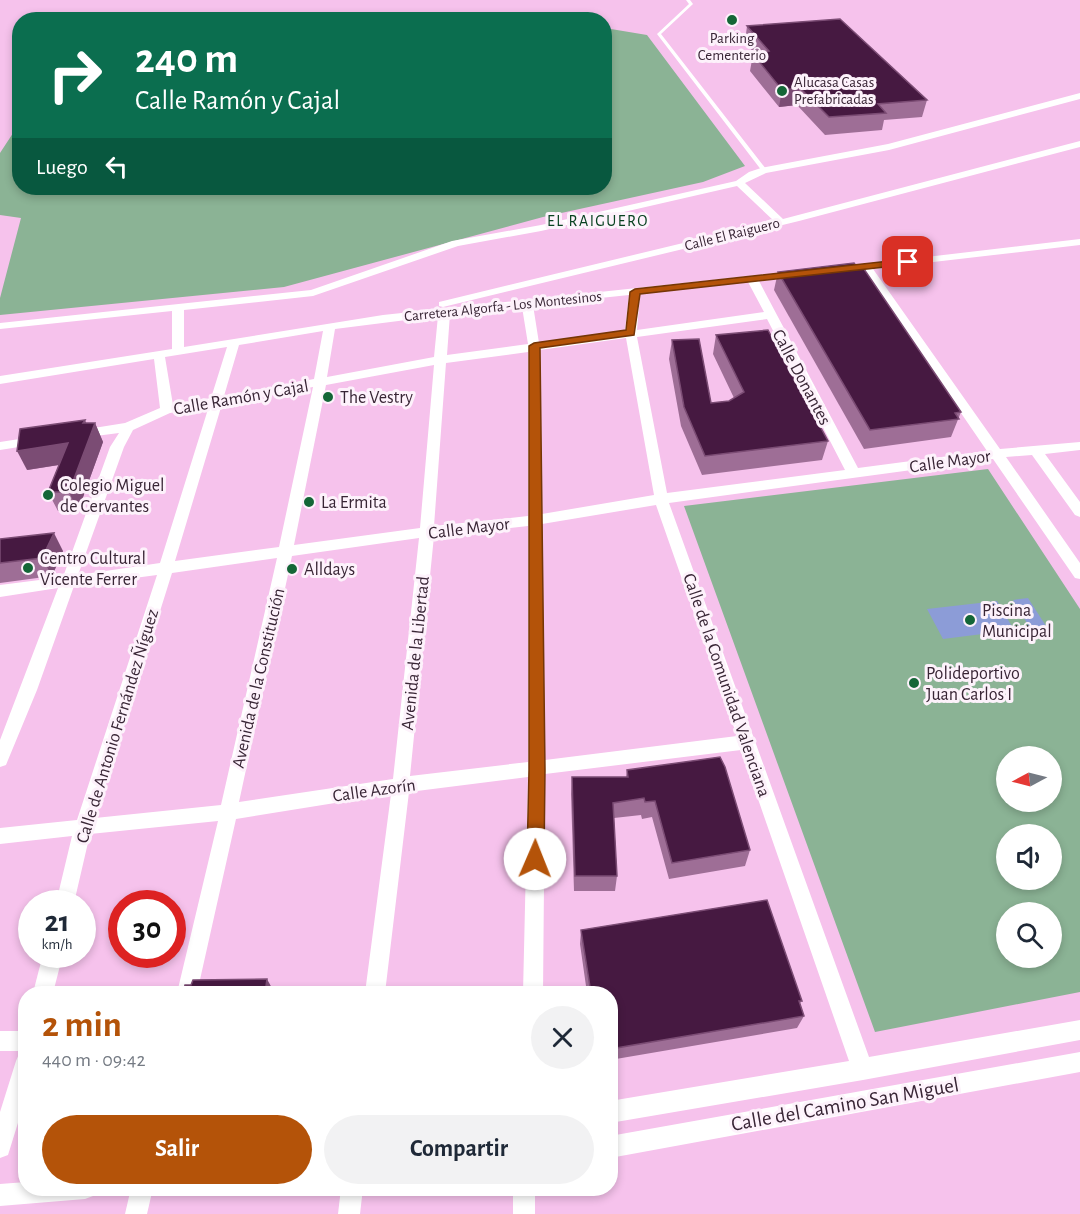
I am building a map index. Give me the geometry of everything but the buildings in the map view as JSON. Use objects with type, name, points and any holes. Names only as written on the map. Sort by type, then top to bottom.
[{"type":"street","points":[[0,326],[313,293],[456,243],[541,228],[739,183],[752,174],[764,170],[889,147],[1080,96]]},
{"type":"street","name":"Calle El Raiguero","points":[[383,318],[781,222],[1080,144]]},
{"type":"street","points":[[739,183],[781,222]]},
{"type":"street","points":[[831,271],[1080,242]]},
{"type":"street","points":[[866,267],[1080,574]]},
{"type":"street","name":"Carretera Algorfa - Los Montesinos","points":[[0,380],[383,318],[809,273]]},
{"type":"street","name":"Calle Donantes","points":[[752,279],[854,474]]},
{"type":"street","name":"Calle de la Comunidad Valenciana","points":[[635,292],[631,333],[661,499],[863,1070]]},
{"type":"street","points":[[527,303],[534,346],[537,770],[533,986]]},
{"type":"street","points":[[178,308],[178,351]]},
{"type":"street","name":"Avenida de la Libertad","points":[[376,986],[401,786],[427,532],[444,312]]},
{"type":"street","name":"Calle Ramón y Cajal","points":[[0,446],[128,427],[167,410],[440,360],[770,315]]},
{"type":"street","name":"Avenida de la Constitución","points":[[188,986],[286,553],[311,421],[322,382],[330,327]]},
{"type":"street","name":"Calle de Antonio Fernández Ñíguez","points":[[68,890],[83,828],[166,568],[234,343]]},
{"type":"street","points":[[159,354],[167,410]]},
{"type":"street","points":[[0,760],[29,690],[117,447],[128,427]]},
{"type":"street","name":"Calle Mayor","points":[[0,591],[427,532],[535,520],[661,499],[996,454],[1080,446]]},
{"type":"street","points":[[1036,451],[1080,512]]},
{"type":"street","name":"Calle Azorín","points":[[0,836],[228,812],[401,786],[748,742]]},
{"type":"street","points":[[45,986],[49,968]]},
{"type":"street","name":"Calle del Camino San Miguel","points":[[618,1112],[1080,1030]]},
{"type":"street","points":[[0,1041],[18,1041]]},
{"type":"street","name":"Calle del Camino San Miguel","points":[[618,1146],[1080,1062]]},
{"type":"street","points":[[0,1147],[18,1087]]},
{"type":"street","points":[[0,1195],[18,1194]]},
{"type":"street","points":[[136,1214],[140,1196]]},
{"type":"street","points":[[349,1214],[351,1196]]},
{"type":"street","points":[[524,1196],[524,1214]]},
{"type":"lane","points":[[688,0],[691,4],[659,34],[764,170]]},
{"type":"green space","points":[[612,29],[647,35],[745,166],[703,182],[543,217],[284,287],[0,315],[0,298],[21,218],[0,215],[0,153],[12,135],[12,195],[612,195]]},
{"type":"green space","name":"Polideportivo Juan Carlos I","points":[[988,469],[1080,609],[1080,992],[875,1032],[684,506]]},
{"type":"water","points":[[1028,598],[1046,626],[1030,628],[1013,600]]},
{"type":"water","name":"Piscina Municipal","points":[[997,601],[1014,630],[943,639],[927,609]]},
{"type":"place","name":"Parking Cementerio","points":[[732,20]]},
{"type":"place","name":"Alucasa Casas Prefabricadas","points":[[782,91]]},
{"type":"place","name":"The Vestry","points":[[328,397]]},
{"type":"place","name":"Colegio Miguel de Cervantes","points":[[48,495]]},
{"type":"place","name":"La Ermita","points":[[309,502]]},
{"type":"place","name":"Centro Cultural Vicente Ferrer","points":[[28,568]]},
{"type":"place","name":"Alldays","points":[[292,569]]},
{"type":"place","name":"Piscina Municipal","points":[[970,620]]},
{"type":"place","name":"Polideportivo Juan Carlos I","points":[[914,683]]},
{"type":"district","name":"EL RAIGUERO","points":[[598,220]]},
{"type":"route","points":[[535,859],[537,770],[534,346],[631,333],[635,292],[908,262]]}]
